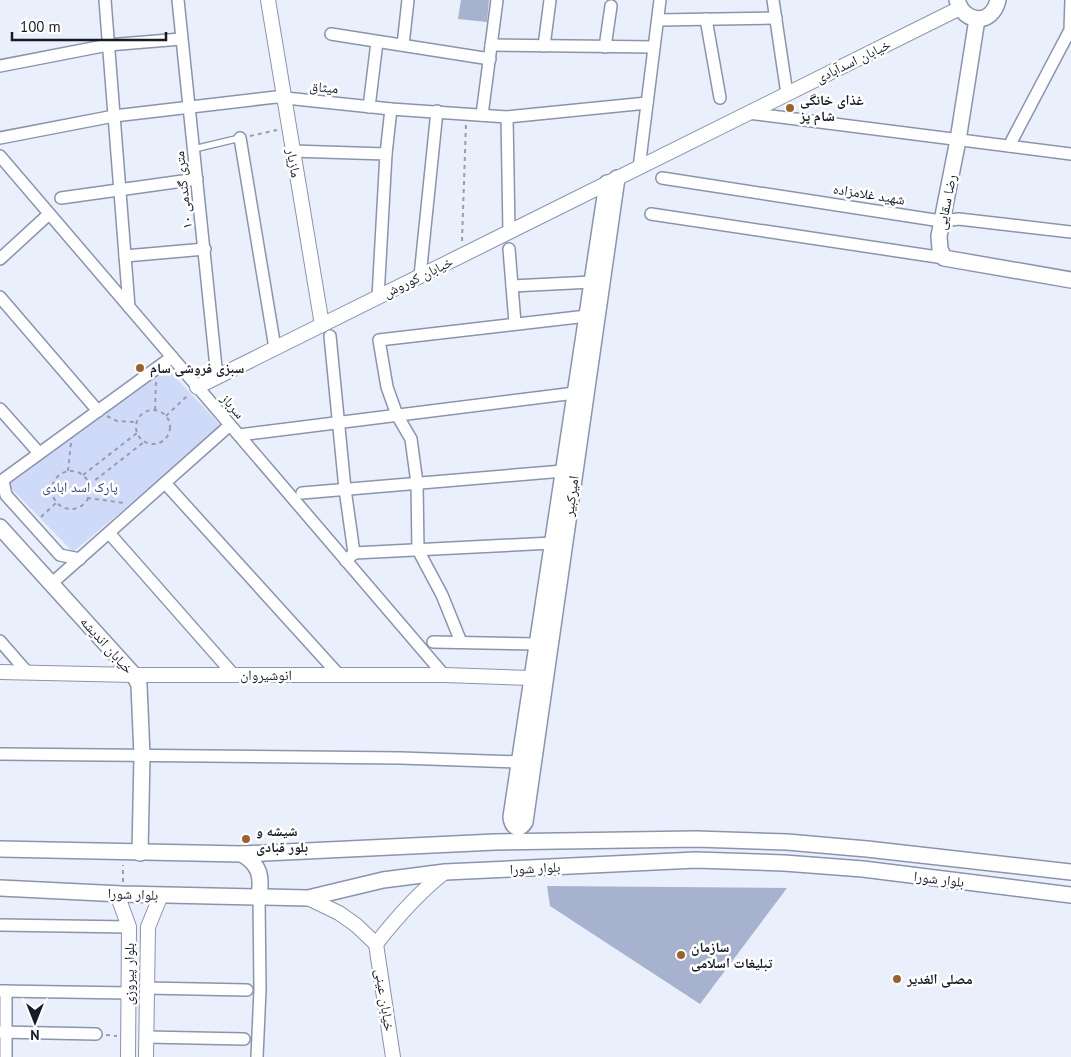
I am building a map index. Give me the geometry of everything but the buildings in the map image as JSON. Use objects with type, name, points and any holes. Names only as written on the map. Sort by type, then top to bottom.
[{"type":"main road","points":[[958,4],[970,18],[977,19],[988,16],[998,0]]},
{"type":"main road","name":"رضا سقایی","points":[[944,258],[940,249],[941,221],[958,140],[977,19]]},
{"type":"main road","name":"امیرکبیر","points":[[510,817],[575,393],[585,366],[587,316],[592,282],[612,181]]},
{"type":"main road","name":"امیرکبیر","points":[[526,814],[585,366],[612,181]]},
{"type":"main road","points":[[944,258],[1071,280]]},
{"type":"main road","name":"خیابان اندیشه","points":[[0,527],[134,675],[139,685],[142,756],[140,853]]},
{"type":"main road","points":[[510,817],[511,823],[519,827],[523,826],[526,814]]},
{"type":"main road","points":[[526,814],[538,841]]},
{"type":"main road","points":[[495,842],[510,817]]},
{"type":"main road","name":"بلوار شورا","points":[[0,849],[242,854],[495,842],[696,839],[787,842],[867,849],[1071,872]]},
{"type":"main road","points":[[242,854],[253,861],[259,872],[259,896]]},
{"type":"main road","name":"بلوار شورا","points":[[0,888],[120,894],[308,898],[383,880],[445,872],[696,860],[784,863],[863,869],[1071,895]]},
{"type":"street","points":[[105,0],[129,307]]},
{"type":"street","name":"۱۰ متری گندمی","points":[[178,0],[217,377]]},
{"type":"street","name":"مازیار","points":[[268,0],[288,128],[326,330]]},
{"type":"street","points":[[403,46],[408,0]]},
{"type":"street","points":[[482,115],[497,0]]},
{"type":"street","points":[[544,46],[550,0]]},
{"type":"street","points":[[639,168],[660,0]]},
{"type":"street","points":[[774,0],[787,94]]},
{"type":"street","points":[[1009,146],[1070,30],[1071,0]]},
{"type":"street","name":"خیابان اسدآبادی","points":[[639,168],[787,94],[958,4]]},
{"type":"street","points":[[605,47],[611,6]]},
{"type":"street","points":[[658,20],[776,18]]},
{"type":"street","points":[[706,19],[720,98]]},
{"type":"street","points":[[331,34],[490,59]]},
{"type":"street","points":[[0,66],[108,46],[181,39]]},
{"type":"street","points":[[369,107],[377,42]]},
{"type":"street","points":[[491,45],[654,47]]},
{"type":"street","name":"میثاق","points":[[0,138],[114,116],[276,97],[391,110],[437,111],[506,117],[647,103]]},
{"type":"street","points":[[378,297],[386,154],[391,110]]},
{"type":"street","points":[[420,276],[437,111]]},
{"type":"street","points":[[748,113],[1071,154]]},
{"type":"street","points":[[506,117],[509,232]]},
{"type":"street","points":[[240,138],[275,348]]},
{"type":"street","points":[[292,150],[386,154]]},
{"type":"street","name":"سرباز","points":[[0,156],[230,425],[350,557],[444,675]]},
{"type":"street","name":"خیابان کوروش","points":[[197,387],[275,348],[326,330],[378,297],[639,168]]},
{"type":"street","name":"شهید غلامزاده","points":[[662,178],[941,221],[959,219],[1071,232]]},
{"type":"street","points":[[61,198],[197,179]]},
{"type":"street","points":[[0,259],[50,214]]},
{"type":"street","points":[[651,214],[944,258]]},
{"type":"street","points":[[125,256],[205,249]]},
{"type":"street","points":[[509,249],[515,324]]},
{"type":"street","points":[[512,286],[592,282]]},
{"type":"street","points":[[0,297],[98,411]]},
{"type":"street","points":[[461,642],[442,595],[418,550],[417,483],[411,439],[397,415],[387,387],[380,340],[587,316]]},
{"type":"street","points":[[326,330],[339,422],[350,557],[418,550],[552,542]]},
{"type":"street","points":[[80,559],[60,555],[6,495],[2,481],[172,356]]},
{"type":"street","points":[[239,435],[575,393]]},
{"type":"street","points":[[0,409],[39,453]]},
{"type":"street","points":[[51,584],[230,425]]},
{"type":"street","points":[[302,493],[563,471]]},
{"type":"street","points":[[165,483],[339,675]]},
{"type":"street","points":[[109,533],[234,674]]},
{"type":"street","points":[[0,641],[28,673]]},
{"type":"street","points":[[433,642],[536,644]]},
{"type":"street","name":"انوشیروان","points":[[0,672],[134,675],[444,675],[532,678]]},
{"type":"street","points":[[0,754],[401,758],[519,762]]},
{"type":"street","points":[[308,898],[339,912],[376,944],[395,919],[422,890],[445,872]]},
{"type":"street","name":"بلوار پیروزی","points":[[120,894],[129,927],[128,1057]]},
{"type":"street","name":"بلوار پیروزی","points":[[146,1057],[148,927],[161,895]]},
{"type":"street","points":[[256,1057],[260,990],[259,896]]},
{"type":"street","points":[[0,925],[148,927]]},
{"type":"street","name":"خیابان عینی","points":[[376,944],[393,1057]]},
{"type":"street","points":[[146,988],[247,990]]},
{"type":"street","points":[[6,1057],[3,1032],[3,991],[129,994]]},
{"type":"street","points":[[3,1032],[96,1034]]},
{"type":"street","points":[[146,1037],[244,1039]]},
{"type":"lane","points":[[194,149],[240,138]]},
{"type":"path","points":[[461,256],[467,114]]},
{"type":"path","points":[[240,138],[288,128]]},
{"type":"path","points":[[154,410],[156,368]]},
{"type":"path","points":[[166,416],[197,387]]},
{"type":"path","points":[[154,410],[164,413],[166,416],[170,425],[170,432],[167,438],[155,444],[144,442],[137,433],[136,422],[139,416],[144,412],[154,410]]},
{"type":"path","points":[[98,411],[117,421],[136,422]]},
{"type":"path","points":[[68,471],[72,430]]},
{"type":"path","points":[[82,475],[137,433]]},
{"type":"path","points":[[89,485],[144,442]]},
{"type":"path","points":[[68,471],[77,472],[82,475],[89,485],[90,494],[86,502],[78,508],[69,509],[60,506],[54,499],[51,490],[53,482],[59,474],[68,471]]},
{"type":"path","points":[[88,498],[141,505]]},
{"type":"path","points":[[120,894],[124,852]]},
{"type":"path","points":[[96,1034],[129,1036]]},
{"type":"green space","name":"پارک اسد ابادی","points":[[166,367],[222,427],[73,552],[7,484]]},
{"type":"place","name":"غذای خانگی شام پز","points":[[790,108]]},
{"type":"place","name":"سبزی فروشی سام","points":[[140,368]]},
{"type":"place","name":"شیشه و بلور قبادی","points":[[246,839]]},
{"type":"place","name":"سازمان تبلیغات اسلامی","points":[[681,955]]},
{"type":"place","name":"مصلی الغدیر","points":[[897,979]]}]
